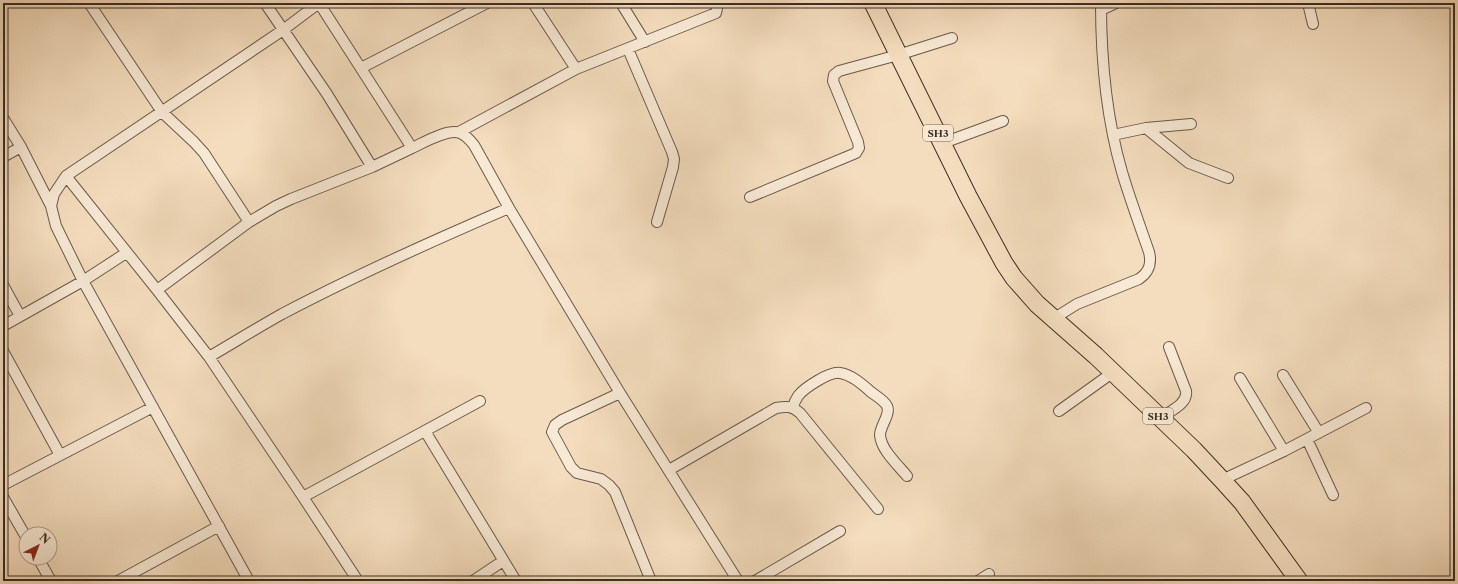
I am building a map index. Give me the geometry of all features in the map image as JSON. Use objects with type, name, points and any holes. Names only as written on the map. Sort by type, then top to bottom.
[{"type":"main road","name":"SH3","points":[[873,3],[968,196],[1004,263],[1014,278],[1053,319],[1112,372],[1222,480],[1242,502],[1299,581]]},
{"type":"street","points":[[89,3],[162,112],[204,152],[249,222]]},
{"type":"street","points":[[265,3],[327,94],[372,167]]},
{"type":"street","points":[[51,206],[54,194],[66,176],[283,30],[319,3],[412,148]]},
{"type":"street","points":[[361,68],[487,3]]},
{"type":"street","points":[[533,3],[576,69]]},
{"type":"street","points":[[621,3],[645,42]]},
{"type":"street","points":[[157,290],[249,222],[276,206],[290,199],[372,167],[445,133],[459,132],[576,69],[716,13],[718,3]]},
{"type":"street","points":[[1053,319],[1077,304],[1139,279],[1149,269],[1151,261],[1150,252],[1122,172],[1113,135],[1102,56],[1101,6],[1116,3]]},
{"type":"street","points":[[1308,3],[1313,24]]},
{"type":"street","points":[[750,197],[856,153],[859,148],[858,142],[834,81],[834,75],[839,71],[952,38]]},
{"type":"street","points":[[628,49],[674,159],[657,222]]},
{"type":"street","points":[[3,118],[21,147],[51,206],[56,226],[83,281],[249,581]]},
{"type":"street","points":[[943,143],[1003,121]]},
{"type":"street","points":[[1113,135],[1146,128],[1191,124]]},
{"type":"street","points":[[1146,128],[1189,163],[1228,178]]},
{"type":"street","points":[[459,132],[468,138],[474,145],[509,208],[620,393],[738,581]]},
{"type":"street","points":[[3,157],[21,147]]},
{"type":"street","points":[[66,176],[157,290],[208,357],[358,581]]},
{"type":"street","points":[[208,357],[281,315],[334,288],[415,248],[509,208]]},
{"type":"street","points":[[3,326],[83,281],[126,253]]},
{"type":"street","points":[[3,285],[20,316]]},
{"type":"street","points":[[1160,418],[1181,404],[1187,395],[1168,347]]},
{"type":"street","points":[[3,351],[60,455]]},
{"type":"street","points":[[1059,411],[1112,372]]},
{"type":"street","points":[[793,407],[798,395],[802,391],[831,374],[838,373],[849,376],[861,383],[885,403],[888,408],[888,412],[881,428],[880,437],[888,453],[906,476]]},
{"type":"street","points":[[1283,375],[1319,432]]},
{"type":"street","points":[[1240,378],[1284,452]]},
{"type":"street","points":[[620,393],[562,420],[555,426],[552,432],[571,467],[577,473],[601,479],[615,492],[651,581]]},
{"type":"street","points":[[303,497],[480,401]]},
{"type":"street","points":[[669,470],[776,408],[786,406],[793,407],[800,413],[878,508]]},
{"type":"street","points":[[3,485],[153,407]]},
{"type":"street","points":[[1222,480],[1284,452],[1366,408]]},
{"type":"street","points":[[425,431],[516,581]]},
{"type":"street","points":[[1307,439],[1333,495]]},
{"type":"street","points":[[3,497],[20,526]]},
{"type":"street","points":[[118,581],[132,578],[219,526]]},
{"type":"street","points":[[755,581],[840,531]]},
{"type":"street","points":[[473,581],[503,561]]},
{"type":"street","points":[[43,566],[51,581]]},
{"type":"street","points":[[978,581],[989,574]]}]
